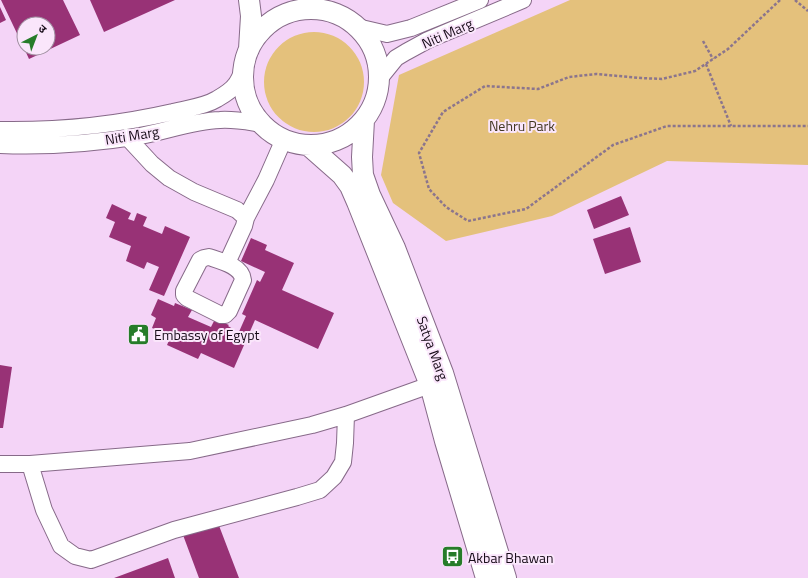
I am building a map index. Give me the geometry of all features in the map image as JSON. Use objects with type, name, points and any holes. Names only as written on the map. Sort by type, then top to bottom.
[{"type":"main road","points":[[249,0],[251,16],[249,49]]},
{"type":"main road","points":[[302,4],[343,16],[357,27],[368,40],[376,56],[379,67],[379,79],[373,105],[364,120],[355,129],[333,141],[321,144],[308,144],[296,143],[284,139],[272,132],[263,124],[254,113],[247,99],[244,85],[244,70],[245,59],[249,49],[254,39],[268,23],[287,13],[298,10],[302,4]]},
{"type":"main road","name":"Satya Marg","points":[[364,120],[362,157],[363,175],[370,196],[395,248],[444,373],[438,385],[445,441],[486,578]]},
{"type":"main road","name":"Satya Marg","points":[[308,144],[342,175],[350,186],[438,385],[506,578]]},
{"type":"street","name":"Niti Marg","points":[[357,27],[387,34],[411,28],[480,0]]},
{"type":"street","name":"Niti Marg","points":[[379,79],[396,58],[406,52],[428,40],[523,0]]},
{"type":"street","name":"Niti Marg","points":[[0,130],[84,127],[141,119],[203,105],[216,100],[227,93],[236,84],[244,70]]},
{"type":"street","name":"Niti Marg","points":[[0,144],[17,145],[79,143],[140,136],[206,121],[236,120],[263,124]]},
{"type":"street","points":[[127,137],[152,164],[168,178],[194,192],[237,210],[246,218]]},
{"type":"street","points":[[227,263],[244,226],[246,218],[266,180],[284,139]]},
{"type":"street","points":[[0,464],[30,464],[190,451],[312,425],[438,385]]},
{"type":"street","points":[[30,464],[44,510],[61,546],[75,556],[91,560],[174,530],[320,490],[334,477],[343,462],[346,415]]},
{"type":"path","points":[[780,0],[728,49],[695,71],[662,79],[596,74],[569,77],[538,89],[485,86],[443,112],[420,153],[429,189],[446,207],[468,221],[526,209],[613,145],[667,126],[808,126]]},
{"type":"path","points":[[795,0],[808,11]]},
{"type":"path","points":[[703,41],[713,59]]},
{"type":"path","points":[[706,64],[731,126]]},
{"type":"green space","name":"Nehru Park","points":[[570,0],[808,0],[808,165],[667,161],[552,216],[446,241],[393,203],[381,175],[399,75]]},
{"type":"green space","points":[[314,32],[333,36],[349,47],[360,63],[364,82],[360,101],[349,117],[333,128],[314,132],[295,128],[279,117],[268,101],[264,82],[268,63],[279,47],[295,36]]},
{"type":"building","points":[[1,0],[63,0],[80,35],[56,46],[56,16],[16,16],[16,32]]},
{"type":"building","points":[[90,0],[175,0],[104,32]]},
{"type":"building","points":[[0,7],[6,20],[0,23]]},
{"type":"building","points":[[28,56],[35,56],[29,59]]},
{"type":"building","points":[[621,196],[629,215],[594,229],[587,210]]},
{"type":"building","points":[[112,204],[131,213],[128,219],[134,221],[137,213],[147,217],[143,226],[162,234],[165,226],[190,237],[164,296],[149,290],[159,267],[147,262],[144,269],[126,261],[131,246],[109,237],[115,222],[106,218]]},
{"type":"building","points":[[630,227],[641,262],[605,274],[593,239]]},
{"type":"building","points":[[251,238],[267,245],[265,250],[294,263],[282,290],[334,313],[318,349],[255,320],[234,368],[201,353],[198,359],[167,345],[171,336],[152,328],[156,318],[151,315],[158,299],[174,306],[175,303],[192,310],[188,317],[211,327],[215,319],[229,325],[228,326],[233,329],[232,331],[238,334],[246,316],[242,314],[257,280],[260,282],[265,272],[241,261]]},
{"type":"building","points":[[0,365],[12,367],[3,428],[0,428]]},
{"type":"building","points":[[218,523],[239,578],[199,578],[183,535]]},
{"type":"building","points":[[168,558],[175,578],[114,578]]},
{"type":"place","name":"Embassy of Egypt","points":[[139,334]]},
{"type":"place","name":"Akbar Bhawan","points":[[453,557]]}]
